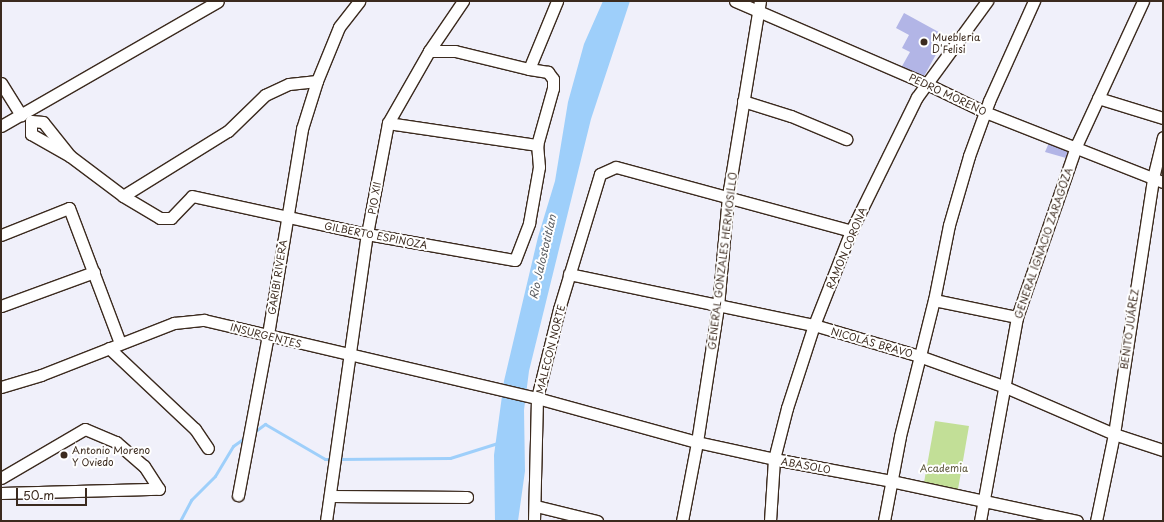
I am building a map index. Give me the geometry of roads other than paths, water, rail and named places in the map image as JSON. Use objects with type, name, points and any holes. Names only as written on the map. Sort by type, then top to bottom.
[{"type":"street","points":[[1,126],[218,1]]},
{"type":"street","name":"GARIBI RIVERA","points":[[238,495],[268,335],[302,129],[317,81],[339,27],[359,1]]},
{"type":"street","name":"PIO XII","points":[[326,521],[351,356],[367,234],[388,123],[429,51],[463,1]]},
{"type":"street","points":[[528,69],[557,1]]},
{"type":"street","name":"PEDRO MORENO","points":[[735,1],[759,6],[985,112],[1158,180]]},
{"type":"street","name":"RAMON CORONA","points":[[770,521],[774,459],[787,408],[814,325],[851,231],[917,97],[987,1]]},
{"type":"street","points":[[884,521],[891,480],[919,356],[934,300],[949,225],[985,112],[1034,1]]},
{"type":"street","name":"GENERAL IGNACIO ZARAGOZA","points":[[980,521],[1003,386],[1017,317],[1076,148],[1143,1]]},
{"type":"street","name":"GENERAL GONZALES HERMOSILLO","points":[[682,521],[698,442],[718,306],[728,196],[759,6]]},
{"type":"street","points":[[388,123],[537,145],[553,88],[553,79],[548,72],[528,69],[455,51],[429,51]]},
{"type":"street","points":[[70,156],[123,196],[228,131],[265,95],[289,84],[317,81]]},
{"type":"street","points":[[1,83],[21,115]]},
{"type":"street","points":[[1098,98],[1163,118]]},
{"type":"street","points":[[743,101],[791,116],[846,139]]},
{"type":"street","name":"BENITO JUÁREZ","points":[[1096,521],[1114,434],[1158,180],[1163,137]]},
{"type":"street","name":"GILBERTO ESPINOZA","points":[[123,196],[160,218],[172,218],[192,196],[367,234],[515,260],[529,223],[539,167],[537,145]]},
{"type":"street","name":"MALECON NORTE","points":[[534,521],[536,506],[533,398],[600,174],[616,167],[728,196],[851,231]]},
{"type":"street","points":[[1,235],[69,208],[94,272],[114,345],[195,429],[208,448]]},
{"type":"street","points":[[1,306],[94,272]]},
{"type":"street","name":"NICOLÁS BRAVO","points":[[569,274],[814,325],[919,356],[1003,386],[1114,434],[1163,450]]},
{"type":"street","points":[[934,300],[1017,317]]},
{"type":"street","name":"INSURGENTES","points":[[1,387],[174,322],[204,320],[533,398]]},
{"type":"street","name":"ABASOLO","points":[[533,398],[698,442],[774,459],[891,480],[1077,521]]},
{"type":"street","points":[[1,478],[85,429],[116,442],[144,466],[159,489],[1,493]]},
{"type":"street","points":[[331,496],[467,497]]},
{"type":"street","points":[[536,506],[597,521]]},
{"type":"water","name":"Rio Jalostotitlan","points":[[603,1],[630,1],[591,119],[529,371],[524,410],[525,471],[518,521],[495,521],[494,455],[504,381],[538,237],[555,181],[568,102],[584,44]]},
{"type":"waterway","points":[[254,432],[265,424],[325,459],[332,459]]},
{"type":"waterway","points":[[180,521],[191,500],[215,476],[233,446],[246,437]]},
{"type":"waterway","points":[[338,459],[450,458],[498,443]]},
{"type":"place","name":"Muebleria D'Felisi","points":[[924,42]]},
{"type":"place","name":"Antonio Moreno Y Oviedo","points":[[64,455]]},
{"type":"park label","name":"Academia","points":[[944,468]]}]
